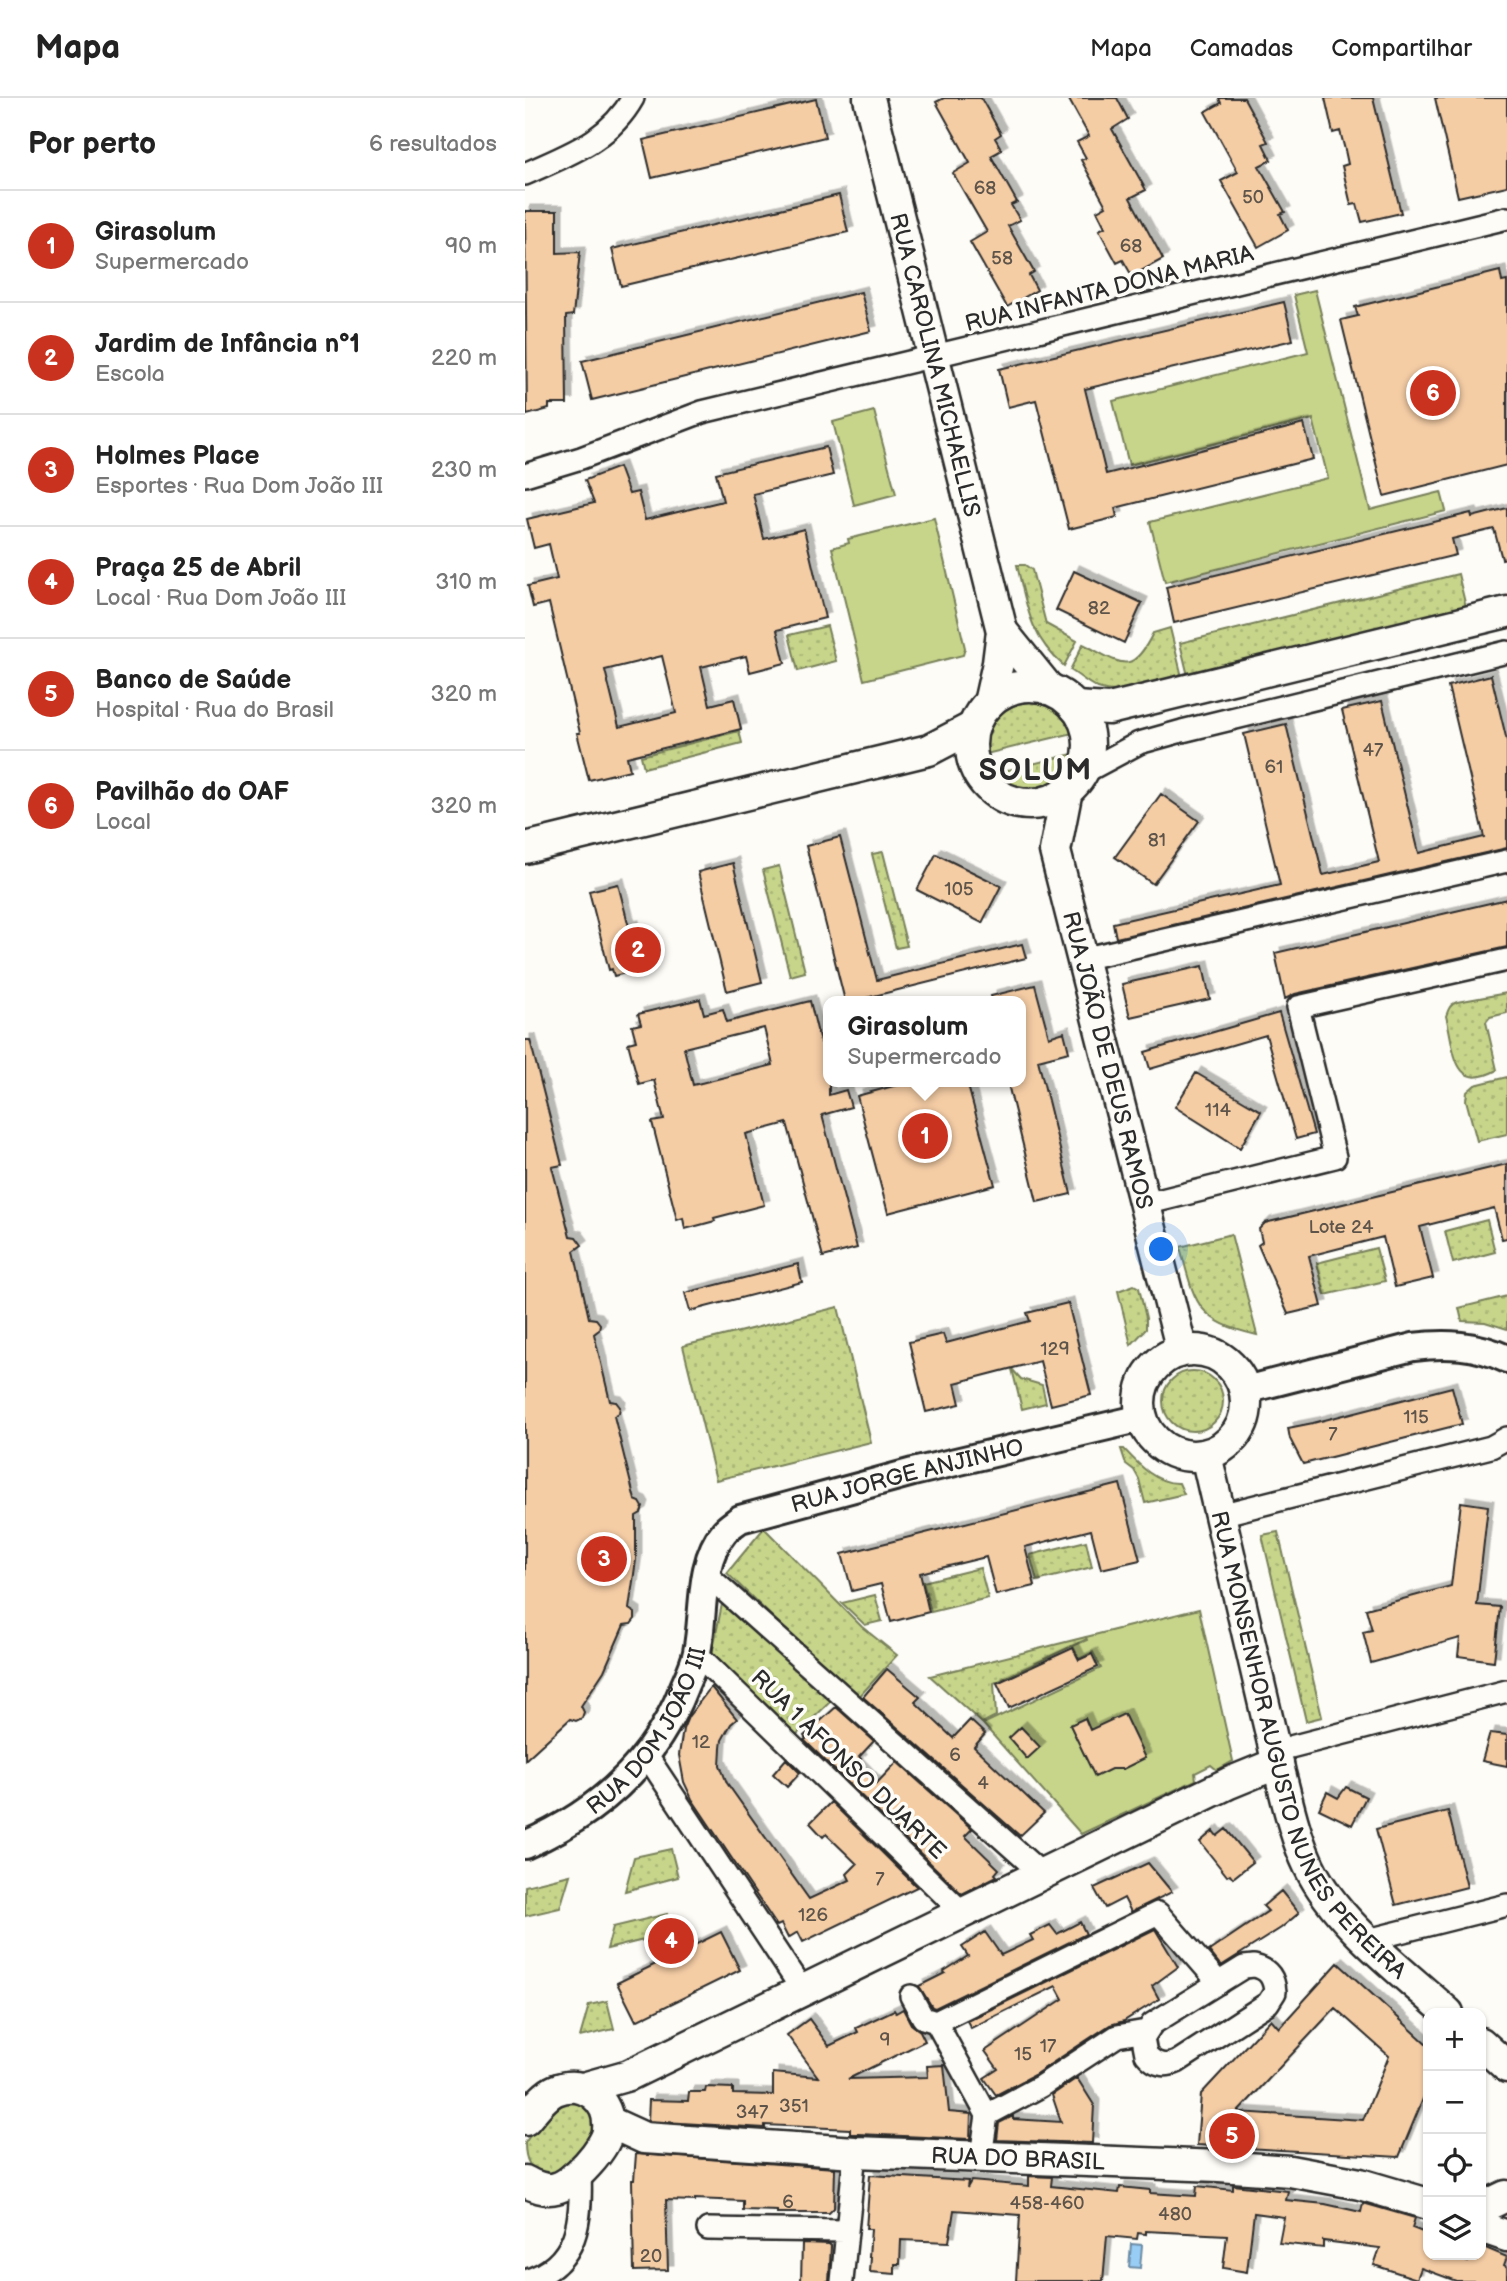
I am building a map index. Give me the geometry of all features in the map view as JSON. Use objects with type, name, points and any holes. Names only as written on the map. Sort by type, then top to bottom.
[{"type":"main road","name":"RUA CAROLINA MICHAELLIS","points":[[869,98],[1002,631],[998,663],[981,715]]},
{"type":"main road","points":[[1075,707],[1109,709],[1507,612]]},
{"type":"main road","name":"RUA CAROLINA MICHAELLIS","points":[[1002,631],[1049,689]]},
{"type":"main road","points":[[526,844],[929,750],[981,715],[1001,693],[1017,687],[1049,689],[1075,707],[1086,728],[1088,740],[1087,757],[1074,782],[1055,799],[1028,805],[1009,800],[985,784],[975,767],[971,740],[981,715]]},
{"type":"main road","name":"RUA JOÃO DE DEUS RAMOS","points":[[1055,851],[1074,782]]},
{"type":"main road","name":"RUA JOÃO DE DEUS RAMOS","points":[[1009,800],[1055,851],[1182,1351]]},
{"type":"main road","points":[[1182,1351],[1216,1355],[1229,1364],[1245,1390],[1243,1423],[1234,1437],[1221,1448],[1206,1455],[1189,1456],[1160,1444],[1149,1432],[1142,1418],[1144,1384],[1153,1369],[1166,1358],[1182,1351]]},
{"type":"main road","name":"RUA MONSENHOR AUGUSTO NUNES PEREIRA","points":[[1206,1455],[1291,1817],[1309,1866],[1338,1910],[1443,2008]]},
{"type":"main road","points":[[527,2116],[555,2090],[583,2088],[629,2075],[1229,1783],[1276,1757]]},
{"type":"main road","points":[[1486,2048],[1507,2067]]},
{"type":"main road","points":[[525,2181],[533,2186],[553,2189],[566,2184],[580,2172],[608,2134],[608,2116],[629,2075]]},
{"type":"main road","name":"RUA DO BRASIL","points":[[583,2088],[596,2095],[608,2116],[644,2138],[855,2152],[1219,2165],[1290,2171],[1360,2184],[1423,2203]]},
{"type":"main road","points":[[1486,2229],[1507,2236]]},
{"type":"street","points":[[525,174],[593,143],[616,122],[633,98]]},
{"type":"street","name":"RUA INFANTA DONA MARIA","points":[[525,475],[581,458],[702,412],[1507,218]]},
{"type":"street","points":[[1074,782],[1139,743],[1507,652]]},
{"type":"street","points":[[1083,959],[1507,861]]},
{"type":"street","points":[[1145,1205],[1335,1157],[1298,1007],[1507,960]]},
{"type":"street","points":[[1245,1390],[1413,1347],[1463,1345],[1494,1352],[1507,1359]]},
{"type":"street","name":"RUA JORGE ANJINHO","points":[[707,1575],[712,1552],[724,1531],[740,1519],[913,1472],[1142,1418]]},
{"type":"street","points":[[1220,1515],[1491,1447],[1507,1438]]},
{"type":"street","points":[[707,1575],[1042,1874]]},
{"type":"street","name":"RUA DOM JOÃO III","points":[[525,1845],[582,1814],[630,1776],[647,1756],[677,1706],[697,1654],[707,1575]]},
{"type":"street","name":"RUA 1 AFONSO DUARTE","points":[[697,1654],[963,1913]]},
{"type":"street","points":[[1276,1757],[1507,1690]]},
{"type":"street","points":[[647,1756],[803,1991]]},
{"type":"street","points":[[1368,1940],[1507,1905]]},
{"type":"street","points":[[911,1996],[923,2018],[936,2022],[1158,1913],[1219,1983]]},
{"type":"street","points":[[1254,1966],[1269,1973],[1275,1992],[1268,2003],[1171,2064],[1157,2063],[1146,2054],[1143,2038],[1152,2024],[1219,1983],[1244,1968],[1254,1966]]},
{"type":"street","points":[[936,2022],[987,2115],[981,2157]]},
{"type":"street","points":[[987,2115],[1041,2086],[1117,2036],[1146,2031]]},
{"type":"street","points":[[842,2281],[855,2152]]},
{"type":"street","points":[[525,2281],[556,2263],[574,2240],[580,2211],[580,2172]]},
{"type":"street","points":[[708,2229],[847,2231]]},
{"type":"green space","points":[[1315,290],[1370,510],[1441,492],[1446,511],[1165,582],[1150,522],[1328,478],[1313,419],[1129,465],[1113,401],[1308,352],[1294,295]]},
{"type":"green space","points":[[874,411],[896,494],[854,505],[833,422]]},
{"type":"green space","points":[[934,518],[965,648],[963,655],[864,680],[832,548],[849,543],[848,539]]},
{"type":"green space","points":[[1017,565],[1025,565],[1032,570],[1046,624],[1077,641],[1064,666],[1044,644],[1031,620]]},
{"type":"green space","points":[[1458,574],[1466,607],[1188,676],[1180,643]]},
{"type":"green space","points":[[827,626],[836,661],[798,671],[789,635]]},
{"type":"green space","points":[[1170,628],[1181,673],[1179,677],[1118,691],[1098,688],[1070,670],[1083,644],[1116,661],[1131,661],[1138,656],[1153,633]]},
{"type":"green space","points":[[1027,701],[1054,710],[1073,733],[986,754],[988,734],[996,719],[1009,708]]},
{"type":"green space","points":[[739,731],[742,743],[644,768],[641,756]]},
{"type":"green space","points":[[1072,754],[1060,776],[1040,787],[1016,787],[996,773]]},
{"type":"green space","points":[[883,852],[907,946],[896,948],[872,854]]},
{"type":"green space","points":[[779,866],[805,972],[790,976],[763,870]]},
{"type":"green space","points":[[1507,993],[1507,1013],[1490,1017],[1486,1022],[1497,1070],[1482,1076],[1471,1076],[1463,1072],[1458,1064],[1446,1016],[1451,1006],[1457,1002]]},
{"type":"green space","points":[[1507,1077],[1507,1134],[1477,1141],[1466,1100],[1467,1092],[1475,1085]]},
{"type":"green space","points":[[1487,1220],[1495,1252],[1453,1263],[1445,1231]]},
{"type":"green space","points":[[1231,1234],[1257,1335],[1209,1316],[1195,1295],[1180,1247]]},
{"type":"green space","points":[[1376,1248],[1385,1281],[1325,1295],[1317,1263]]},
{"type":"green space","points":[[1134,1285],[1139,1288],[1146,1329],[1131,1345],[1118,1291]]},
{"type":"green space","points":[[1507,1296],[1507,1329],[1485,1322],[1462,1321],[1459,1308]]},
{"type":"green space","points":[[838,1307],[871,1442],[716,1480],[683,1346]]},
{"type":"green space","points":[[1012,1369],[1021,1379],[1042,1385],[1046,1403],[1022,1409]]},
{"type":"green space","points":[[1193,1371],[1210,1376],[1218,1384],[1223,1401],[1218,1418],[1210,1426],[1193,1431],[1176,1426],[1168,1418],[1163,1401],[1168,1384],[1176,1376]]},
{"type":"green space","points":[[1121,1449],[1155,1477],[1179,1483],[1184,1494],[1145,1503],[1139,1479],[1134,1470],[1126,1464]]},
{"type":"green space","points":[[764,1528],[862,1627],[897,1655],[857,1699],[727,1573]]},
{"type":"green space","points":[[1278,1532],[1322,1717],[1306,1721],[1262,1535]]},
{"type":"green space","points":[[1086,1541],[1092,1567],[1037,1581],[1030,1555]]},
{"type":"green space","points":[[980,1568],[988,1598],[931,1612],[923,1582]]},
{"type":"green space","points":[[875,1595],[882,1621],[865,1625],[842,1603]]},
{"type":"green space","points":[[723,1599],[835,1697],[794,1737],[711,1659]]},
{"type":"green space","points":[[1199,1609],[1233,1761],[1217,1770],[1211,1765],[1195,1773],[1196,1780],[1081,1834],[983,1724],[1101,1668],[1093,1652],[1079,1659],[1073,1646],[1087,1640],[1086,1637]]},
{"type":"green space","points":[[1086,1637],[1087,1639],[994,1683],[996,1716],[982,1723],[930,1676]]},
{"type":"green space","points":[[671,1849],[678,1877],[625,1891],[634,1857]]},
{"type":"green space","points":[[570,1875],[560,1908],[525,1916],[525,1886]]},
{"type":"green space","points":[[667,1914],[672,1933],[607,1949],[613,1927]]},
{"type":"green space","points":[[607,2001],[614,2029],[580,2037],[589,2005]]},
{"type":"green space","points":[[571,2101],[585,2105],[592,2113],[594,2123],[591,2134],[567,2166],[555,2175],[541,2173],[529,2164],[525,2143],[551,2112]]},
{"type":"water","points":[[1131,2244],[1142,2245],[1140,2268],[1129,2267]]},
{"type":"building","points":[[944,98],[981,98],[1001,134],[995,138],[1002,150],[991,156],[1017,202],[1011,205],[1020,220],[1008,226],[1034,272],[1029,275],[1037,290],[1007,307],[970,242],[987,232],[953,173],[970,163],[936,102]]},
{"type":"building","points":[[1068,98],[1117,98],[1128,119],[1112,129],[1146,190],[1130,198],[1163,259],[1132,276],[1123,260],[1117,263],[1099,230],[1105,227],[1097,211],[1106,206],[1081,160],[1086,158],[1077,142],[1089,136]]},
{"type":"building","points":[[1219,98],[1244,98],[1268,142],[1263,144],[1271,160],[1259,166],[1285,212],[1280,214],[1288,230],[1258,247],[1221,181],[1238,172],[1205,112],[1221,103]]},
{"type":"building","points":[[1325,98],[1373,98],[1401,213],[1362,222],[1357,204],[1351,205],[1342,166],[1348,164],[1345,150],[1340,131],[1333,133]]},
{"type":"building","points":[[1435,98],[1507,98],[1507,186],[1458,197]]},
{"type":"building","points":[[816,99],[825,137],[652,178],[643,140]]},
{"type":"building","points":[[839,195],[848,232],[621,286],[612,249]]},
{"type":"building","points":[[525,211],[557,211],[557,253],[580,252],[573,315],[566,316],[567,404],[549,404],[549,409],[527,415]]},
{"type":"building","points":[[1500,271],[1502,282],[1507,281],[1507,465],[1384,496],[1341,320],[1358,316],[1355,307]]},
{"type":"building","points":[[861,292],[871,331],[592,400],[582,361]]},
{"type":"building","points":[[1284,302],[1293,340],[1085,389],[1106,474],[1304,424],[1313,459],[1115,508],[1117,517],[1069,529],[1036,400],[1008,407],[999,369]]},
{"type":"building","points":[[826,447],[833,475],[753,494],[764,539],[804,529],[825,618],[777,630],[785,663],[750,672],[746,656],[701,667],[710,705],[734,699],[741,729],[627,757],[630,770],[589,780],[549,603],[533,607],[528,586],[557,579],[549,544],[534,548],[527,519],[594,503],[585,480],[619,467],[629,494],[638,492],[645,520],[723,501],[716,473]],"holes":[[[662,656],[676,713],[619,727],[605,670]]]},
{"type":"building","points":[[1507,508],[1507,558],[1502,559],[1494,529],[1452,539],[1456,555],[1174,623],[1166,587],[1471,513],[1472,517]]},
{"type":"building","points":[[1074,571],[1142,603],[1124,643],[1056,610]]},
{"type":"building","points":[[1491,675],[1507,741],[1507,848],[1116,938],[1113,923],[1280,885],[1244,734],[1286,724],[1323,875],[1379,862],[1342,710],[1382,701],[1419,853],[1484,837],[1448,686]]},
{"type":"building","points":[[1161,794],[1199,821],[1153,884],[1115,857]]},
{"type":"building","points":[[840,837],[877,980],[1022,944],[1026,958],[874,996],[844,996],[806,846]]},
{"type":"building","points":[[936,854],[1001,886],[982,923],[917,890]]},
{"type":"building","points":[[733,863],[762,982],[727,991],[698,872]]},
{"type":"building","points":[[618,884],[629,927],[633,926],[639,952],[633,954],[637,970],[614,976],[612,969],[609,970],[589,891]]},
{"type":"building","points":[[1507,899],[1507,947],[1295,994],[1285,999],[1275,953]]},
{"type":"building","points":[[1203,966],[1210,999],[1130,1017],[1122,984]]},
{"type":"building","points":[[1035,985],[1049,1037],[1064,1032],[1069,1052],[1038,1060],[1071,1194],[1037,1202],[1009,1087],[1026,1087],[1026,996],[991,996]]},
{"type":"building","points":[[700,999],[704,1014],[723,1009],[727,1022],[810,1001],[820,1042],[823,1041],[823,1087],[829,1087],[829,1095],[846,1090],[851,1107],[822,1115],[857,1248],[823,1257],[787,1123],[746,1134],[764,1205],[685,1229],[683,1218],[677,1220],[652,1122],[664,1120],[654,1080],[639,1084],[628,1043],[636,1041],[632,1026],[641,1024],[638,1014]],"holes":[[[764,1028],[773,1065],[693,1085],[684,1048]]]},
{"type":"building","points":[[1279,1013],[1314,1134],[1296,1139],[1266,1035],[1150,1069],[1145,1052]]},
{"type":"building","points":[[525,1040],[530,1040],[562,1165],[552,1167],[570,1236],[576,1237],[582,1245],[574,1251],[589,1318],[596,1319],[600,1324],[599,1330],[594,1334],[610,1401],[616,1402],[620,1407],[619,1413],[614,1416],[635,1500],[643,1507],[641,1513],[636,1516],[636,1560],[629,1609],[635,1613],[635,1619],[631,1624],[624,1625],[604,1671],[581,1706],[584,1712],[582,1718],[576,1721],[570,1719],[525,1760]]},
{"type":"building","points":[[1196,1073],[1261,1111],[1240,1148],[1175,1107]]},
{"type":"building","points":[[890,1087],[968,1087],[995,1185],[888,1213],[857,1096]]},
{"type":"building","points":[[1507,1164],[1507,1238],[1502,1239],[1494,1208],[1420,1227],[1433,1278],[1395,1287],[1383,1237],[1309,1256],[1322,1306],[1288,1314],[1258,1245],[1262,1242],[1259,1229],[1265,1223]]},
{"type":"building","points":[[798,1264],[802,1282],[690,1311],[685,1293]]},
{"type":"building","points":[[1068,1303],[1091,1395],[1051,1405],[1040,1361],[955,1383],[960,1404],[926,1412],[909,1342],[943,1334],[946,1343],[1030,1321],[1027,1313]]},
{"type":"building","points":[[1452,1387],[1462,1424],[1303,1464],[1290,1439],[1288,1428]]},
{"type":"building","points":[[1120,1484],[1140,1560],[1101,1569],[1091,1530],[1025,1547],[1035,1586],[996,1595],[986,1557],[920,1573],[929,1612],[891,1622],[881,1584],[852,1591],[842,1554]]},
{"type":"building","points":[[1461,1502],[1488,1506],[1477,1605],[1500,1607],[1494,1661],[1458,1656],[1460,1638],[1371,1663],[1363,1632],[1372,1630],[1366,1609],[1451,1586]]},
{"type":"building","points":[[1073,1648],[1079,1660],[1092,1654],[1098,1667],[1009,1708],[997,1683]]},
{"type":"building","points":[[887,1669],[920,1697],[915,1702],[953,1738],[970,1720],[985,1734],[974,1747],[1044,1813],[1020,1836],[863,1697]]},
{"type":"building","points":[[711,1687],[737,1719],[722,1740],[720,1765],[727,1783],[809,1899],[850,1880],[847,1874],[857,1864],[826,1834],[823,1837],[810,1823],[831,1802],[917,1887],[803,1942],[798,1932],[788,1938],[781,1924],[777,1926],[692,1799],[684,1782],[679,1755],[683,1729],[688,1717]]},
{"type":"building","points":[[836,1707],[874,1741],[856,1763],[876,1784],[897,1762],[972,1829],[965,1836],[999,1869],[995,1874],[997,1876],[962,1894],[804,1740],[804,1736]]},
{"type":"building","points":[[1124,1714],[1145,1758],[1123,1769],[1111,1769],[1095,1777],[1070,1725],[1085,1718],[1090,1730]]},
{"type":"building","points":[[1021,1727],[1040,1747],[1027,1759],[1009,1738]]},
{"type":"building","points":[[1490,1733],[1507,1735],[1507,1766],[1482,1761]]},
{"type":"building","points":[[786,1759],[800,1773],[787,1787],[773,1774]]},
{"type":"building","points":[[1346,1787],[1366,1797],[1352,1825],[1319,1809],[1327,1792],[1338,1798]]},
{"type":"building","points":[[1448,1811],[1467,1887],[1396,1905],[1376,1829]]},
{"type":"building","points":[[1226,1829],[1253,1862],[1233,1878],[1230,1874],[1227,1876],[1200,1842],[1213,1831],[1217,1836]]},
{"type":"building","points":[[1148,1863],[1172,1892],[1131,1912],[1124,1898],[1105,1908],[1094,1888]]},
{"type":"building","points":[[1281,1891],[1299,1913],[1281,1928],[1221,1966],[1209,1951],[1268,1911],[1263,1906]]},
{"type":"building","points":[[1080,1922],[1086,1934],[935,2008],[919,1986],[945,1973],[944,1971],[968,1956],[962,1947],[985,1932],[1001,1955],[1033,1940],[1030,1935],[1050,1925],[1057,1934]]},
{"type":"building","points":[[1155,1929],[1178,1967],[1152,1986],[1159,1999],[1124,2021],[1110,2025],[1034,2075],[996,2095],[984,2078],[998,2069],[985,2051],[1063,1999],[1056,1986],[971,2028],[967,2021]]},
{"type":"building","points":[[721,1932],[740,1970],[636,2021],[617,1983]]},
{"type":"building","points":[[1338,1963],[1423,2040],[1423,2099],[1399,2157],[1197,2145],[1201,2094],[1271,2019],[1279,2028]],"holes":[[[1335,2008],[1389,2056],[1363,2120],[1238,2112]]]},
{"type":"building","points":[[903,2009],[925,2041],[848,2079],[928,2077],[927,2066],[944,2065],[949,2112],[971,2114],[970,2139],[850,2134],[850,2129],[765,2125],[765,2128],[648,2121],[649,2100],[688,2101],[689,2092],[705,2092],[706,2087],[733,2088],[733,2094],[773,2095],[773,2073],[818,2077],[787,2035],[809,2019],[829,2046],[858,2032],[856,2028],[894,2010],[896,2013]]},
{"type":"building","points":[[1077,2078],[1094,2105],[1092,2143],[997,2140],[999,2123],[1013,2116],[1013,2119],[1061,2122],[1052,2095]]},
{"type":"building","points":[[636,2154],[835,2168],[834,2208],[829,2213],[777,2213],[743,2210],[743,2201],[666,2200],[668,2270],[634,2271],[632,2180]]},
{"type":"building","points":[[870,2175],[968,2181],[967,2188],[971,2181],[1029,2186],[1029,2176],[1052,2177],[1051,2186],[1119,2193],[1120,2187],[1150,2190],[1150,2193],[1196,2196],[1197,2186],[1233,2190],[1233,2185],[1288,2191],[1286,2200],[1325,2204],[1361,2212],[1363,2203],[1415,2218],[1412,2228],[1423,2232],[1423,2260],[1486,2260],[1486,2248],[1507,2257],[1504,2265],[1507,2267],[1507,2281],[1456,2281],[1421,2268],[1417,2279],[1374,2265],[1380,2248],[1323,2241],[1323,2248],[1279,2243],[1284,2217],[1254,2213],[1247,2272],[1223,2268],[1227,2235],[1146,2231],[1146,2234],[1138,2233],[1137,2239],[1107,2236],[1103,2281],[1016,2281],[1020,2215],[954,2210],[949,2242],[901,2240],[900,2264],[895,2264],[895,2274],[870,2272],[871,2229],[866,2229]]},
{"type":"building","points":[[802,2243],[831,2246],[829,2281],[801,2281]]},
{"type":"place","name":"Pavilhão do OAF","points":[[1433,393]]},
{"type":"place","name":"Jardim de Infância nº1","points":[[638,950]]},
{"type":"place","name":"Girasolum","points":[[925,1136]]},
{"type":"place","name":"Holmes Place","points":[[604,1559]]},
{"type":"place","name":"Praça 25 de Abril","points":[[671,1941]]},
{"type":"place","name":"Banco de Saúde","points":[[1232,2136]]},
{"type":"district","name":"SOLUM","points":[[1036,770]]}]
